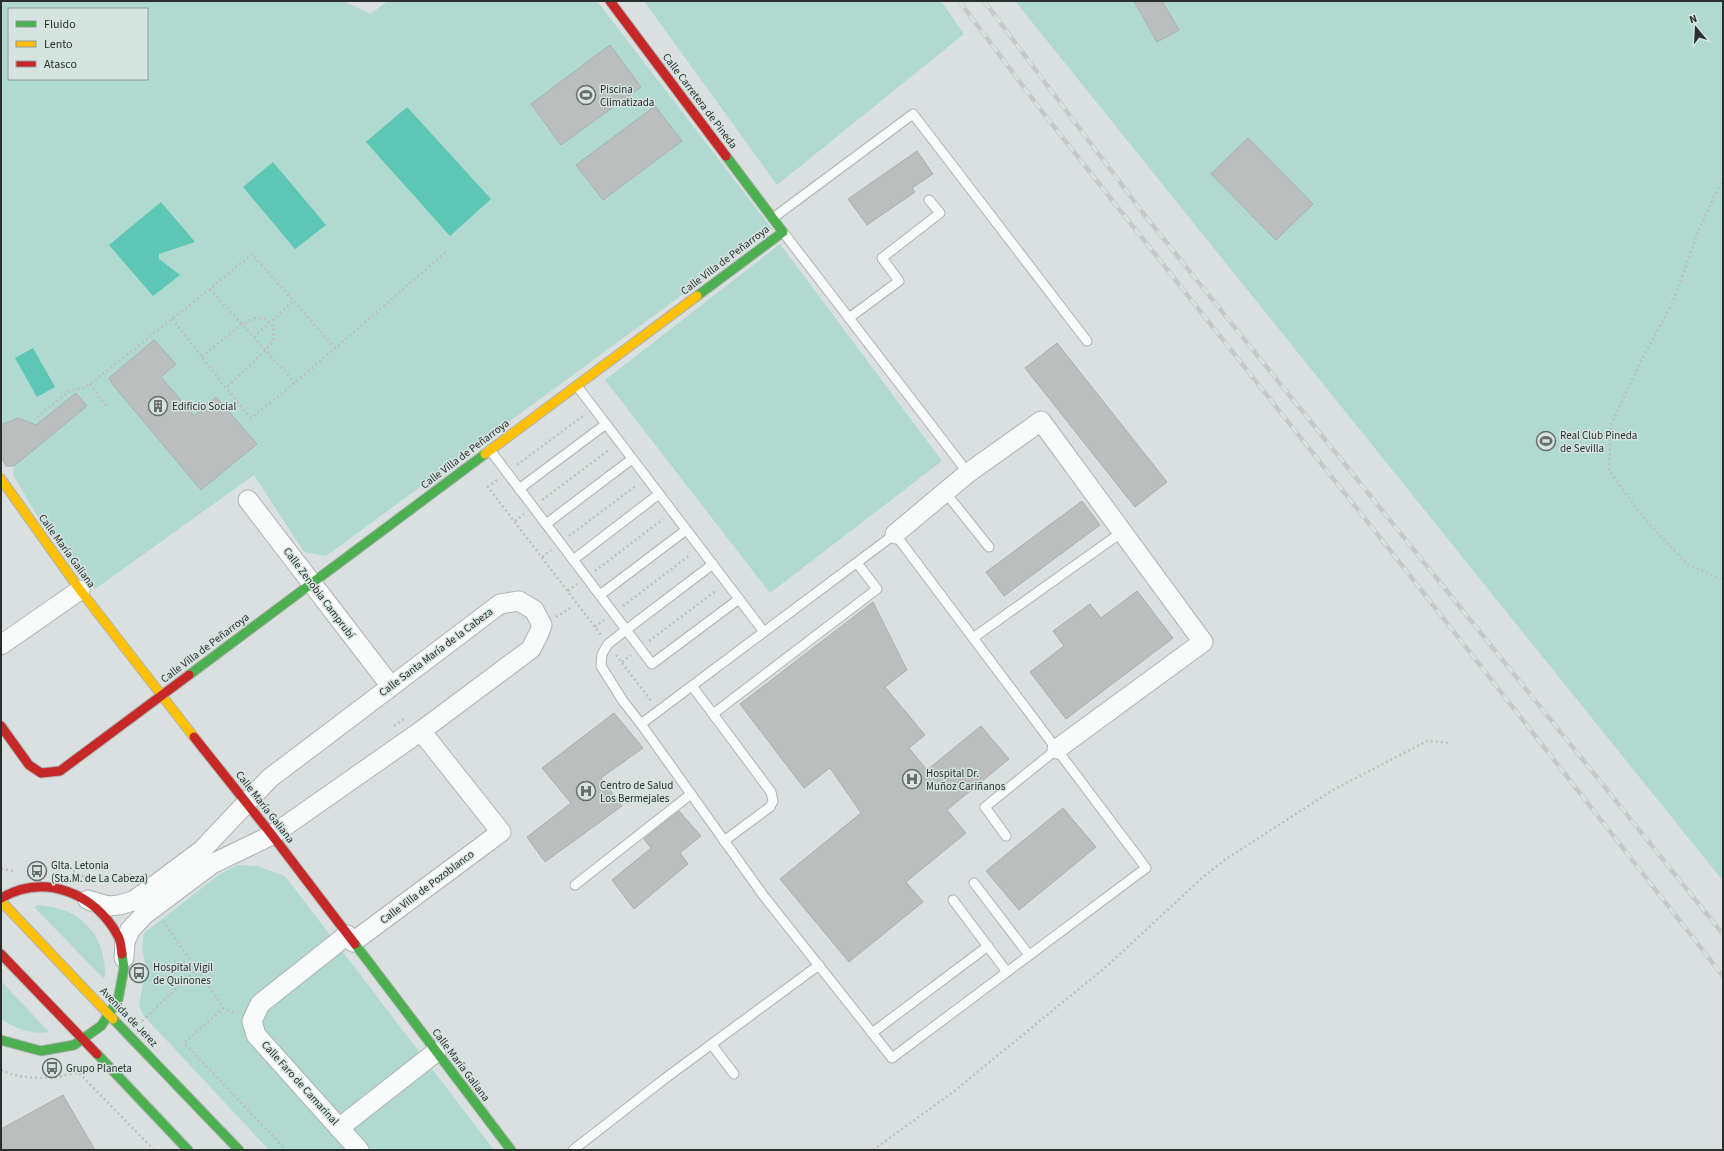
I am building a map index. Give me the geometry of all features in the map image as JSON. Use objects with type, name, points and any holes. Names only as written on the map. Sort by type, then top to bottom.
[{"type":"street","name":"Calle Carretera de Pineda","points":[[610,1],[783,232]]},
{"type":"street","name":"Calle Villa de Peñarroya","points":[[1,726],[30,765],[41,773],[60,771],[783,232]]},
{"type":"street","points":[[896,534],[968,473],[1041,421],[1203,642],[1057,750]]},
{"type":"street","name":"Calle María Galiana","points":[[1,479],[80,590],[161,696],[272,835],[511,1150]]},
{"type":"street","name":"Calle Zenobia Camprubí","points":[[248,500],[390,686]]},
{"type":"street","points":[[1,645],[80,590]]},
{"type":"street","name":"Calle Santa María de la Cabeza","points":[[88,900],[108,906],[133,901],[202,850],[270,778],[500,604],[519,601],[534,610],[542,625],[540,633],[531,649],[421,731],[272,835],[212,864],[144,915],[130,930],[126,942],[124,959]]},
{"type":"street","name":"Calle Villa de Pozoblanco","points":[[350,939],[500,832],[421,731]]},
{"type":"street","points":[[1,898],[18,890],[47,886],[61,888],[88,900],[99,908],[116,931],[121,945],[125,973],[123,987],[118,1001],[110,1015],[103,1025],[83,1040],[67,1047],[39,1051],[25,1049],[1,1040]]},
{"type":"street","name":"Avenida de Jerez","points":[[1,901],[239,1150]]},
{"type":"street","points":[[252,1021],[260,1004],[350,939]]},
{"type":"street","points":[[1,954],[188,1150]]},
{"type":"street","name":"Calle Faro de Camarinal","points":[[252,1021],[256,1035],[359,1150]]},
{"type":"street","points":[[339,1128],[436,1052]]},
{"type":"lane","points":[[772,217],[913,114],[1087,341]]},
{"type":"lane","points":[[849,318],[899,281],[882,258],[940,213],[929,200]]},
{"type":"lane","points":[[783,232],[968,473]]},
{"type":"lane","points":[[577,386],[764,632]]},
{"type":"lane","points":[[519,489],[606,424]]},
{"type":"lane","points":[[490,450],[652,664],[739,599]]},
{"type":"lane","points":[[546,524],[632,459]]},
{"type":"lane","points":[[945,492],[989,548]]},
{"type":"lane","points":[[573,560],[659,494]]},
{"type":"lane","points":[[600,595],[686,530]]},
{"type":"lane","points":[[973,638],[1122,532]]},
{"type":"lane","points":[[641,724],[896,534],[1146,868],[892,1058],[763,895],[623,701],[601,666],[602,654],[608,644],[713,564]]},
{"type":"lane","points":[[713,714],[877,589],[857,563]]},
{"type":"lane","points":[[692,686],[772,792],[773,801],[770,807],[724,840]]},
{"type":"lane","points":[[1006,836],[985,807],[1057,750]]},
{"type":"lane","points":[[574,885],[691,794]]},
{"type":"lane","points":[[974,883],[1029,955]]},
{"type":"lane","points":[[953,900],[1007,972]]},
{"type":"lane","points":[[872,1033],[988,946]]},
{"type":"lane","points":[[573,1150],[819,965]]},
{"type":"lane","points":[[712,1045],[734,1074]]},
{"type":"path","points":[[1723,178],[1698,232],[1673,302],[1645,353],[1611,424],[1609,470],[1642,516],[1687,564],[1723,580]]},
{"type":"path","points":[[172,319],[251,418],[295,383],[447,251]]},
{"type":"path","points":[[37,417],[71,390],[84,388],[90,384],[252,254],[292,302],[335,348]]},
{"type":"path","points":[[210,289],[295,383]]},
{"type":"path","points":[[254,337],[292,302]]},
{"type":"path","points":[[202,357],[242,324],[255,318],[266,319],[274,327],[273,341],[266,350],[226,388]]},
{"type":"path","points":[[90,384],[108,408]]},
{"type":"path","points":[[515,521],[620,442]]},
{"type":"path","points":[[542,557],[647,478]]},
{"type":"path","points":[[568,591],[673,512]]},
{"type":"path","points":[[595,627],[700,548]]},
{"type":"path","points":[[622,662],[726,583]]},
{"type":"path","points":[[873,1150],[953,1092],[1107,966],[1203,877],[1226,859],[1333,790],[1427,741],[1450,743]]},
{"type":"path","points":[[162,920],[224,1008],[252,1021]]},
{"type":"path","points":[[138,1025],[197,970]]},
{"type":"path","points":[[224,1008],[184,1043],[286,1150]]},
{"type":"path","points":[[1,1070],[17,1075],[37,1078],[79,1072],[154,1150]]},
{"type":"shaded area","points":[[1,1],[344,1],[370,14],[388,1],[597,1],[772,229],[326,556],[304,552],[254,475],[95,589],[81,576],[38,517],[13,475],[14,466],[6,466],[1,456]]},
{"type":"shaded area","points":[[644,1],[941,1],[964,34],[777,185]]},
{"type":"shaded area","name":"Real Club Pineda de Sevilla","points":[[1015,1],[1723,1],[1723,881]]},
{"type":"shaded area","points":[[407,107],[491,199],[450,236],[366,142]]},
{"type":"shaded area","points":[[273,162],[326,225],[295,249],[243,187]]},
{"type":"shaded area","points":[[161,202],[195,242],[159,254],[159,259],[180,275],[153,296],[109,245]]},
{"type":"shaded area","points":[[780,244],[942,461],[770,593],[605,380]]},
{"type":"shaded area","points":[[33,348],[55,387],[37,397],[15,358]]},
{"type":"shaded area","points":[[238,865],[257,866],[285,876],[494,1150],[269,1150],[143,1015],[139,1006],[146,968],[142,948],[144,933],[220,874]]},
{"type":"shaded area","points":[[37,905],[66,911],[78,917],[88,926],[101,948],[105,977],[103,978],[35,908]]},
{"type":"shaded area","points":[[1,981],[48,1032],[29,1032],[1,1019]]},
{"type":"building","points":[[1134,1],[1162,1],[1179,30],[1157,42]]},
{"type":"building","name":"Piscina Climatizada","points":[[610,45],[641,87],[561,145],[531,104]]},
{"type":"building","name":"Piscina Climatizada","points":[[655,106],[682,141],[603,200],[576,165]]},
{"type":"building","points":[[1248,138],[1313,204],[1276,240],[1211,174]]},
{"type":"building","points":[[917,151],[933,174],[912,188],[915,192],[867,225],[848,199]]},
{"type":"building","name":"Edificio Social","points":[[154,340],[176,364],[161,377],[194,416],[216,397],[257,444],[201,490],[113,385],[109,378]]},
{"type":"building","points":[[1057,343],[1167,482],[1135,507],[1025,368]]},
{"type":"building","points":[[76,393],[87,406],[14,466],[6,466],[1,456],[1,425],[18,418],[36,425]]},
{"type":"building","points":[[1082,501],[1100,525],[1004,596],[986,572]]},
{"type":"building","points":[[1137,591],[1173,638],[1066,719],[1030,672],[1064,646],[1053,631],[1090,604],[1101,618]]},
{"type":"building","name":"Hospital Dr. Muñoz Cariñanos","points":[[873,602],[907,670],[885,687],[925,735],[909,748],[927,770],[981,726],[1009,759],[947,810],[966,833],[906,882],[923,902],[849,962],[780,879],[861,813],[830,768],[804,788],[740,704]]},
{"type":"building","name":"Centro de Salud Los Bermejales","points":[[614,713],[643,748],[601,778],[622,806],[545,862],[527,837],[571,803],[542,768]]},
{"type":"building","points":[[1063,808],[1096,847],[1019,910],[986,871]]},
{"type":"building","points":[[679,811],[701,836],[680,853],[688,864],[634,909],[612,880],[651,848],[644,839]]},
{"type":"building","points":[[63,1095],[95,1150],[1,1150],[1,1129]]},
{"type":"railway","points":[[959,1],[1047,118],[1393,554],[1723,976]]},
{"type":"railway","points":[[984,1],[1146,217],[1723,934]]},
{"type":"traffic: fast","points":[[697,296],[783,232],[726,156]]},
{"type":"traffic: fast","points":[[189,675],[485,454]]},
{"type":"traffic: fast","points":[[355,944],[511,1150]]},
{"type":"traffic: fast","points":[[1,1040],[41,1051],[74,1045],[101,1026],[118,1000],[124,968],[122,954]]},
{"type":"traffic: fast","points":[[113,1019],[239,1150]]},
{"type":"traffic: fast","points":[[97,1054],[188,1150]]},
{"type":"traffic: slow","points":[[485,454],[697,296]]},
{"type":"traffic: slow","points":[[1,479],[80,590],[194,737]]},
{"type":"traffic: slow","points":[[1,901],[113,1019]]},
{"type":"traffic: jam","points":[[610,1],[726,156]]},
{"type":"traffic: jam","points":[[1,726],[29,765],[41,773],[60,771],[189,675]]},
{"type":"traffic: jam","points":[[194,737],[272,835],[355,944]]},
{"type":"traffic: jam","points":[[1,898],[18,891],[35,887],[51,888],[82,898],[96,908],[108,921],[119,938],[122,954]]},
{"type":"traffic: jam","points":[[1,954],[97,1054]]},
{"type":"place","name":"Piscina Climatizada","points":[[586,95]]},
{"type":"place","name":"Edificio Social","points":[[158,406]]},
{"type":"place","name":"Real Club Pineda de Sevilla","points":[[1546,441]]},
{"type":"place","name":"Hospital Dr. Muñoz Cariñanos","points":[[912,779]]},
{"type":"place","name":"Centro de Salud Los Bermejales","points":[[586,791]]},
{"type":"place","name":"Glta. Letonia (Sta.M. de La Cabeza)","points":[[37,871]]},
{"type":"place","name":"Hospital Vigil de Quinones","points":[[139,973]]},
{"type":"place","name":"Grupo Planeta","points":[[52,1068]]}]
